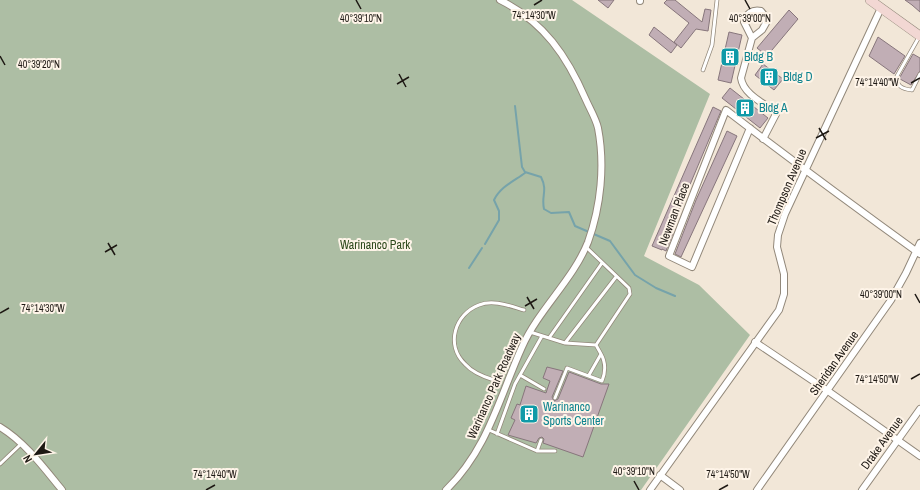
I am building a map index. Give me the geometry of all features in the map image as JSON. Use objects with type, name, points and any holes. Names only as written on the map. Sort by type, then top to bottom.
[{"type":"main road","points":[[871,0],[920,36]]},
{"type":"street","name":"Warinanco Park Roadway","points":[[446,490],[476,455],[488,430],[511,372],[530,332],[586,244],[593,225],[598,204],[602,167],[598,127],[567,61],[546,32],[518,9],[500,0]]},
{"type":"street","name":"Thompson Avenue","points":[[650,490],[779,310],[784,294],[784,274],[777,247],[778,235],[785,214],[881,8]]},
{"type":"street","points":[[752,38],[744,22],[745,16],[753,11],[761,11],[765,16],[766,23],[762,30],[752,38],[741,78],[742,84],[746,91],[773,110],[776,114],[763,139]]},
{"type":"street","name":"Newman Place","points":[[750,128],[692,267],[669,256],[726,110],[750,128],[805,171],[918,252]]},
{"type":"street","name":"Sheridan Avenue","points":[[757,490],[891,300],[918,252],[920,243]]},
{"type":"street","points":[[755,342],[920,456]]},
{"type":"street","name":"Drake Avenue","points":[[862,490],[920,409]]},
{"type":"street","points":[[0,427],[9,432],[21,444],[62,490]]},
{"type":"street","points":[[660,476],[680,490]]},
{"type":"lane","points":[[703,70],[712,45],[717,0]]},
{"type":"lane","points":[[920,36],[898,76],[897,82],[899,86],[912,90],[920,74]]},
{"type":"lane","points":[[586,244],[602,263],[629,288],[630,294],[596,345]]},
{"type":"lane","points":[[549,338],[602,263]]},
{"type":"lane","points":[[565,343],[616,277]]},
{"type":"lane","points":[[494,380],[484,377],[464,364],[454,346],[455,327],[464,313],[480,304],[499,303],[524,310]]},
{"type":"lane","points":[[530,332],[565,343],[596,345]]},
{"type":"lane","points":[[497,434],[520,375],[542,336]]},
{"type":"lane","points":[[555,398],[567,368],[602,381],[605,367],[604,360],[596,345]]},
{"type":"lane","points":[[589,375],[601,354]]},
{"type":"lane","points":[[520,375],[544,388]]},
{"type":"lane","points":[[488,430],[537,450],[555,451]]},
{"type":"lane","points":[[537,450],[541,440]]},
{"type":"lane","points":[[0,464],[21,444]]},
{"type":"green space","name":"Warinanco Park","points":[[0,0],[572,0],[710,94],[644,256],[699,285],[750,335],[641,490],[0,490]]},
{"type":"building","points":[[598,0],[614,0],[608,8]]},
{"type":"building","points":[[667,0],[675,0],[702,22],[705,9],[711,10],[708,31],[696,29],[681,48],[674,42],[689,23],[664,3]]},
{"type":"building","points":[[905,0],[920,0],[920,12],[912,5]]},
{"type":"building","points":[[789,10],[798,19],[767,56],[757,48]]},
{"type":"building","points":[[654,27],[677,45],[671,53],[649,35]]},
{"type":"building","name":"Bldg B","points":[[729,32],[742,35],[731,83],[718,80]]},
{"type":"building","points":[[878,37],[905,56],[894,74],[869,56]]},
{"type":"building","points":[[913,54],[920,58],[920,71],[911,85],[900,79],[900,77]]},
{"type":"building","name":"Bldg D","points":[[763,64],[783,79],[774,90],[755,75]]},
{"type":"building","name":"Bldg A","points":[[730,88],[768,118],[760,128],[722,98]]},
{"type":"building","points":[[713,107],[721,111],[670,232],[673,233],[666,251],[662,250],[652,246]]},
{"type":"building","points":[[727,131],[737,136],[681,257],[675,254],[696,200]]},
{"type":"building","points":[[547,367],[563,371],[552,397],[554,401],[558,399],[569,372],[601,384],[609,384],[583,457],[543,443],[544,439],[542,437],[539,438],[536,443],[508,435],[515,420],[511,418],[517,404],[520,405],[526,386],[546,393],[550,381],[543,378]]},
{"type":"waterway","points":[[515,106],[522,167],[525,172],[541,177],[544,186],[544,209],[551,213],[569,212],[575,226],[610,241],[635,275],[656,288],[675,296]]},
{"type":"waterway","points":[[485,244],[499,220],[499,211],[494,200],[500,191],[525,173]]},
{"type":"waterway","points":[[469,268],[482,248]]},
{"type":"place","name":"Bldg B","points":[[730,57]]},
{"type":"place","name":"Bldg D","points":[[769,77]]},
{"type":"place","name":"Bldg A","points":[[745,108]]},
{"type":"place","name":"Warinanco Sports Center","points":[[529,414]]}]
